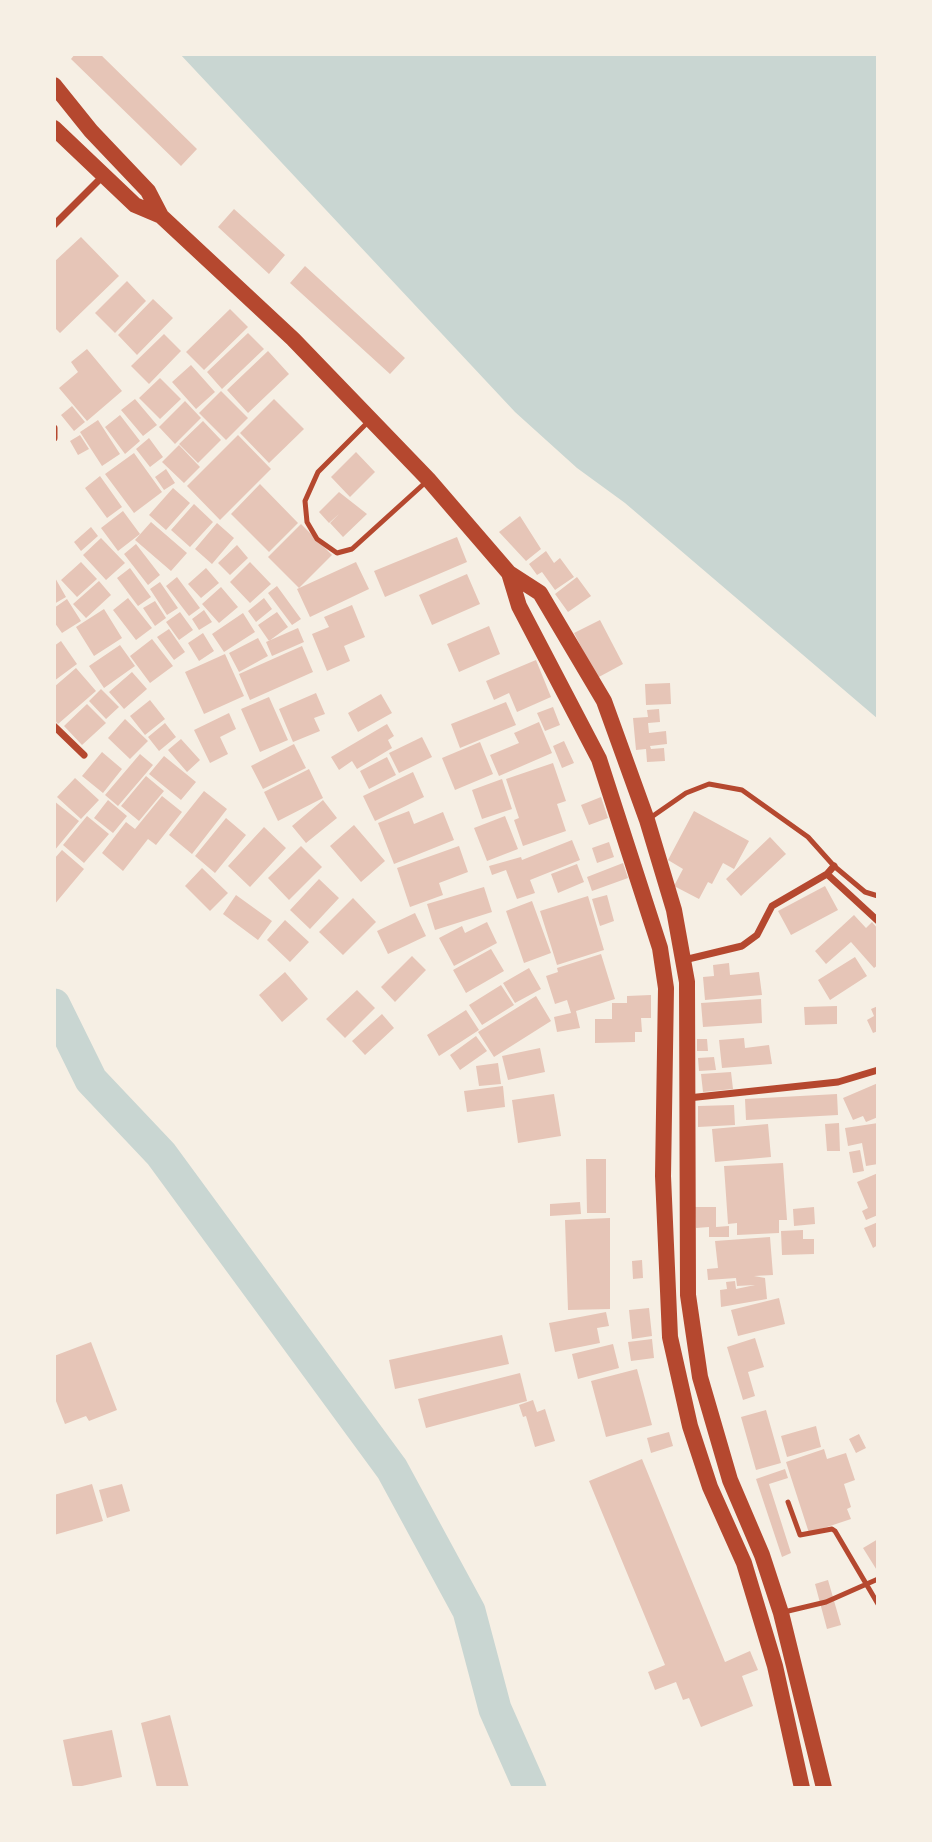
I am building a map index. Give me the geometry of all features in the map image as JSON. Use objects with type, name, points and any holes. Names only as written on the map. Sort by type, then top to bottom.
[{"type":"highway","points":[[54,85],[91,131],[148,191],[160,216]]},
{"type":"highway","points":[[54,128],[135,205],[160,216],[293,339],[428,479],[509,573],[540,593],[604,701],[648,820],[674,910],[687,982],[685,1177],[688,1295],[700,1377],[730,1480],[762,1555],[781,1613],[824,1788]]},
{"type":"highway","points":[[509,573],[519,606],[599,760],[660,948],[666,988],[663,1176],[666,1295],[678,1380],[710,1487],[744,1563],[775,1666],[802,1788]]},
{"type":"highway","points":[[623,830],[648,820]]},
{"type":"highway","points":[[663,1176],[685,1177]]},
{"type":"highway","points":[[760,1619],[781,1613]]},
{"type":"street","points":[[54,225],[103,176]]},
{"type":"street","points":[[54,428],[54,438]]},
{"type":"street","points":[[54,726],[84,755]]},
{"type":"street","points":[[683,960],[742,946],[757,935],[772,906],[827,874],[834,866]]},
{"type":"street","points":[[827,874],[878,921]]},
{"type":"street","points":[[687,1098],[838,1082],[878,1070]]},
{"type":"lane","points":[[370,420],[318,472],[305,501],[307,522],[317,539],[337,553],[352,549],[428,479]]},
{"type":"lane","points":[[648,820],[686,793],[709,784],[742,790],[808,836],[834,866],[865,892],[878,896]]},
{"type":"lane","points":[[788,1502],[798,1533],[811,1535],[832,1529],[878,1604]]},
{"type":"lane","points":[[781,1613],[826,1602],[878,1579]]},
{"type":"shaded area","points":[[180,54],[878,54],[878,719],[625,503],[577,468],[515,412]]},
{"type":"building","points":[[75,54],[100,54],[197,149],[181,166],[71,59]]},
{"type":"building","points":[[234,209],[285,255],[269,274],[218,227]]},
{"type":"building","points":[[81,237],[119,276],[60,333],[54,327],[54,262]]},
{"type":"building","points":[[305,266],[405,358],[390,374],[290,283]]},
{"type":"building","points":[[127,281],[146,301],[115,333],[95,313]]},
{"type":"building","points":[[153,299],[173,318],[137,355],[118,335]]},
{"type":"building","points":[[230,309],[248,327],[204,370],[186,352]]},
{"type":"building","points":[[248,333],[264,349],[222,389],[207,372]]},
{"type":"building","points":[[164,334],[181,351],[149,384],[131,366]]},
{"type":"building","points":[[87,349],[122,391],[87,421],[59,388],[78,372],[71,362]]},
{"type":"building","points":[[268,351],[289,374],[248,413],[227,390]]},
{"type":"building","points":[[191,365],[215,392],[196,409],[172,382]]},
{"type":"building","points":[[160,378],[181,399],[160,419],[139,398]]},
{"type":"building","points":[[221,391],[248,418],[226,440],[199,413]]},
{"type":"building","points":[[135,399],[157,425],[143,436],[121,410]]},
{"type":"building","points":[[274,399],[304,429],[269,463],[240,433]]},
{"type":"building","points":[[185,401],[201,418],[175,444],[159,427]]},
{"type":"building","points":[[72,406],[85,422],[74,431],[61,415]]},
{"type":"building","points":[[120,415],[140,441],[125,454],[105,427]]},
{"type":"building","points":[[98,420],[120,454],[102,466],[80,432]]},
{"type":"building","points":[[203,421],[221,440],[198,463],[179,444]]},
{"type":"building","points":[[80,435],[89,449],[78,455],[70,441]]},
{"type":"building","points":[[238,435],[271,469],[220,520],[187,486]]},
{"type":"building","points":[[149,438],[163,457],[150,467],[136,449]]},
{"type":"building","points":[[179,445],[200,467],[184,483],[162,462]]},
{"type":"building","points":[[356,452],[375,472],[350,497],[331,477]]},
{"type":"building","points":[[134,453],[162,492],[134,513],[105,474]]},
{"type":"building","points":[[166,469],[175,483],[164,490],[155,477]]},
{"type":"building","points":[[100,476],[122,507],[107,518],[85,488]]},
{"type":"building","points":[[260,484],[298,523],[269,552],[231,514]]},
{"type":"building","points":[[173,488],[190,503],[166,530],[149,515]]},
{"type":"building","points":[[339,492],[367,514],[343,537],[330,523],[339,514],[329,523],[319,512]]},
{"type":"building","points":[[194,504],[213,522],[190,547],[171,530]]},
{"type":"building","points":[[123,511],[140,534],[118,551],[101,528]]},
{"type":"building","points":[[520,516],[541,549],[526,561],[499,532]]},
{"type":"building","points":[[151,522],[187,553],[171,571],[135,540]]},
{"type":"building","points":[[217,523],[234,538],[212,564],[195,549]]},
{"type":"building","points":[[301,524],[332,555],[299,588],[268,557]]},
{"type":"building","points":[[91,527],[98,536],[81,551],[74,542]]},
{"type":"building","points":[[457,537],[467,562],[385,597],[374,571]]},
{"type":"building","points":[[101,538],[125,563],[106,580],[83,555]]},
{"type":"building","points":[[136,544],[160,575],[148,585],[124,554]]},
{"type":"building","points":[[237,545],[248,558],[230,575],[218,563]]},
{"type":"building","points":[[546,551],[554,563],[560,558],[574,577],[555,590],[542,572],[537,575],[529,564]]},
{"type":"building","points":[[81,562],[97,579],[77,597],[61,580]]},
{"type":"building","points":[[250,562],[271,584],[250,603],[230,582]]},
{"type":"building","points":[[356,562],[369,589],[310,617],[297,589]]},
{"type":"building","points":[[130,568],[151,597],[138,606],[117,578]]},
{"type":"building","points":[[206,568],[219,583],[201,598],[188,584]]},
{"type":"building","points":[[467,574],[480,604],[432,625],[419,595]]},
{"type":"building","points":[[54,576],[66,597],[54,604]]},
{"type":"building","points":[[177,577],[200,608],[189,616],[166,586]]},
{"type":"building","points":[[577,577],[591,596],[568,612],[555,594]]},
{"type":"building","points":[[99,581],[111,595],[86,618],[73,604]]},
{"type":"building","points":[[160,582],[178,608],[167,615],[150,589]]},
{"type":"building","points":[[277,586],[301,619],[292,625],[268,593]]},
{"type":"building","points":[[221,587],[238,607],[219,623],[202,604]]},
{"type":"building","points":[[128,598],[152,628],[136,640],[113,610]]},
{"type":"building","points":[[264,598],[272,609],[256,622],[248,611]]},
{"type":"building","points":[[67,599],[81,621],[62,633],[54,622],[54,608]]},
{"type":"building","points":[[155,601],[166,618],[155,626],[143,608]]},
{"type":"building","points":[[352,605],[365,637],[344,646],[350,661],[327,671],[312,634],[329,627],[324,617]]},
{"type":"building","points":[[104,609],[122,638],[94,656],[76,627]]},
{"type":"building","points":[[204,610],[212,622],[199,630],[192,619]]},
{"type":"building","points":[[180,612],[193,630],[179,640],[166,622]]},
{"type":"building","points":[[277,612],[288,627],[269,641],[258,625]]},
{"type":"building","points":[[243,613],[255,632],[224,652],[212,634]]},
{"type":"building","points":[[600,620],[623,664],[597,678],[574,633]]},
{"type":"building","points":[[489,626],[500,654],[459,672],[447,644]]},
{"type":"building","points":[[298,628],[304,642],[272,656],[266,642]]},
{"type":"building","points":[[169,629],[185,652],[174,660],[157,637]]},
{"type":"building","points":[[203,633],[214,651],[199,661],[188,643]]},
{"type":"building","points":[[258,638],[268,656],[239,672],[229,653]]},
{"type":"building","points":[[152,639],[173,666],[150,683],[130,656]]},
{"type":"building","points":[[61,641],[77,664],[54,681],[54,646]]},
{"type":"building","points":[[120,645],[135,666],[104,688],[89,666]]},
{"type":"building","points":[[302,646],[313,672],[250,700],[239,674]]},
{"type":"building","points":[[225,654],[244,696],[204,714],[185,672]]},
{"type":"building","points":[[536,660],[551,697],[517,712],[509,693],[494,700],[486,681]]},
{"type":"building","points":[[76,668],[96,691],[58,724],[54,719],[54,687]]},
{"type":"building","points":[[132,672],[147,689],[124,709],[109,692]]},
{"type":"building","points":[[670,683],[671,704],[646,705],[645,684]]},
{"type":"building","points":[[101,689],[119,707],[106,719],[89,701]]},
{"type":"building","points":[[316,693],[325,714],[314,718],[320,731],[293,742],[279,709]]},
{"type":"building","points":[[381,694],[392,713],[358,732],[348,713]]},
{"type":"building","points":[[269,697],[288,740],[260,752],[241,709]]},
{"type":"building","points":[[150,700],[165,719],[145,735],[130,716]]},
{"type":"building","points":[[506,702],[516,725],[460,748],[451,724]]},
{"type":"building","points":[[87,704],[106,723],[82,745],[64,726]]},
{"type":"building","points":[[553,707],[560,725],[545,731],[537,713]]},
{"type":"building","points":[[659,709],[660,722],[648,723],[649,733],[666,731],[667,744],[650,746],[651,749],[664,748],[665,761],[647,762],[646,749],[636,750],[633,718],[648,717],[647,710]]},
{"type":"building","points":[[229,713],[236,729],[220,737],[228,754],[210,763],[194,730]]},
{"type":"building","points":[[125,719],[148,741],[130,759],[108,738]]},
{"type":"building","points":[[539,722],[552,753],[499,776],[490,755],[519,743],[514,733]]},
{"type":"building","points":[[165,723],[176,737],[159,751],[148,737]]},
{"type":"building","points":[[387,724],[394,736],[388,740],[392,748],[357,769],[352,761],[339,770],[331,757]]},
{"type":"building","points":[[422,737],[432,757],[399,773],[389,753]]},
{"type":"building","points":[[181,739],[200,760],[187,772],[168,750]]},
{"type":"building","points":[[564,741],[574,763],[562,768],[553,746]]},
{"type":"building","points":[[480,742],[493,774],[455,790],[442,758]]},
{"type":"building","points":[[294,744],[306,768],[263,789],[251,766]]},
{"type":"building","points":[[102,752],[122,769],[103,793],[82,776]]},
{"type":"building","points":[[140,754],[153,765],[118,806],[105,795]]},
{"type":"building","points":[[164,756],[196,782],[181,800],[149,774]]},
{"type":"building","points":[[387,757],[396,775],[369,789],[360,771]]},
{"type":"building","points":[[553,763],[566,801],[557,804],[566,831],[523,846],[514,820],[519,818],[506,779]]},
{"type":"building","points":[[309,769],[323,798],[278,821],[264,792]]},
{"type":"building","points":[[413,772],[424,797],[375,821],[363,796]]},
{"type":"building","points":[[146,776],[164,791],[139,821],[121,806]]},
{"type":"building","points":[[75,778],[99,800],[81,819],[57,797]]},
{"type":"building","points":[[502,779],[512,809],[482,819],[472,790]]},
{"type":"building","points":[[204,791],[227,809],[192,854],[169,835]]},
{"type":"building","points":[[162,796],[182,812],[156,845],[148,839],[123,871],[102,853],[126,822],[135,829]]},
{"type":"building","points":[[601,797],[608,818],[589,825],[581,805]]},
{"type":"building","points":[[108,800],[127,816],[113,833],[94,818]]},
{"type":"building","points":[[323,800],[337,818],[306,843],[292,826]]},
{"type":"building","points":[[54,801],[79,821],[54,851]]},
{"type":"building","points":[[409,811],[414,824],[443,812],[454,840],[394,864],[378,823]]},
{"type":"building","points":[[694,811],[749,841],[734,869],[723,863],[712,884],[708,882],[699,899],[674,886],[683,869],[668,860]]},
{"type":"building","points":[[87,816],[109,834],[84,863],[63,845]]},
{"type":"building","points":[[505,816],[518,849],[487,861],[474,828]]},
{"type":"building","points":[[226,818],[246,835],[215,873],[195,856]]},
{"type":"building","points":[[354,825],[385,861],[361,882],[330,846]]},
{"type":"building","points":[[264,827],[286,848],[250,887],[228,866]]},
{"type":"building","points":[[770,837],[786,854],[741,896],[726,879]]},
{"type":"building","points":[[572,840],[580,860],[530,880],[535,893],[517,899],[506,870],[492,875],[489,866],[521,857],[522,860]]},
{"type":"building","points":[[609,842],[614,857],[597,863],[592,848]]},
{"type":"building","points":[[301,846],[322,867],[289,900],[268,878]]},
{"type":"building","points":[[459,846],[468,872],[439,883],[443,895],[410,907],[397,868]]},
{"type":"building","points":[[62,850],[84,869],[54,905],[54,859]]},
{"type":"building","points":[[623,863],[628,878],[592,891],[587,877]]},
{"type":"building","points":[[577,864],[584,882],[558,893],[551,874]]},
{"type":"building","points":[[202,868],[228,893],[210,911],[185,886]]},
{"type":"building","points":[[319,879],[339,898],[310,929],[290,910]]},
{"type":"building","points":[[825,886],[838,910],[791,935],[778,911]]},
{"type":"building","points":[[484,887],[492,912],[435,930],[427,904]]},
{"type":"building","points":[[236,895],[272,921],[258,940],[223,914]]},
{"type":"building","points":[[607,895],[614,921],[600,926],[592,899]]},
{"type":"building","points":[[588,896],[604,950],[557,965],[540,911]]},
{"type":"building","points":[[353,898],[376,922],[343,955],[319,932]]},
{"type":"building","points":[[532,901],[551,953],[524,963],[506,911]]},
{"type":"building","points":[[415,913],[426,936],[388,954],[377,931]]},
{"type":"building","points":[[854,915],[866,928],[872,922],[878,929],[878,965],[874,968],[851,942],[826,964],[815,951]]},
{"type":"building","points":[[285,920],[309,942],[290,962],[267,940]]},
{"type":"building","points":[[487,922],[497,943],[454,966],[439,938],[462,926],[465,933]]},
{"type":"building","points":[[491,949],[504,971],[466,993],[453,970]]},
{"type":"building","points":[[601,954],[615,999],[576,1011],[580,1028],[557,1032],[554,1017],[571,1013],[567,1000],[555,1004],[546,976],[558,972],[557,968]]},
{"type":"building","points":[[412,956],[426,970],[395,1002],[381,987]]},
{"type":"building","points":[[855,957],[867,976],[830,1000],[818,980]]},
{"type":"building","points":[[729,963],[730,975],[759,972],[762,995],[705,1000],[703,977],[714,976],[713,965]]},
{"type":"building","points":[[529,968],[541,989],[515,1003],[503,983]]},
{"type":"building","points":[[285,972],[308,999],[282,1022],[259,995]]},
{"type":"building","points":[[501,985],[514,1005],[482,1025],[469,1005]]},
{"type":"building","points":[[357,990],[375,1008],[345,1038],[326,1019]]},
{"type":"building","points":[[651,995],[651,1018],[641,1018],[642,1032],[635,1032],[635,1042],[595,1043],[595,1019],[612,1019],[612,1003],[627,1003],[627,996]]},
{"type":"building","points":[[536,996],[551,1021],[494,1057],[478,1032]]},
{"type":"building","points":[[761,999],[762,1023],[703,1027],[701,1003]]},
{"type":"building","points":[[837,1006],[837,1024],[805,1025],[804,1007]]},
{"type":"building","points":[[878,1006],[878,1031],[873,1033],[867,1020],[874,1016],[871,1009]]},
{"type":"building","points":[[466,1010],[479,1030],[439,1056],[427,1035]]},
{"type":"building","points":[[382,1014],[394,1028],[365,1055],[352,1041]]},
{"type":"building","points":[[476,1036],[487,1051],[460,1070],[450,1055]]},
{"type":"building","points":[[744,1038],[745,1048],[769,1045],[772,1064],[722,1068],[719,1040]]},
{"type":"building","points":[[697,1039],[707,1039],[708,1051],[697,1051]]},
{"type":"building","points":[[540,1048],[545,1072],[508,1080],[502,1056]]},
{"type":"building","points":[[714,1057],[716,1070],[699,1071],[698,1058]]},
{"type":"building","points":[[498,1063],[501,1084],[479,1086],[476,1066]]},
{"type":"building","points":[[731,1072],[733,1089],[703,1092],[701,1074]]},
{"type":"building","points":[[878,1083],[878,1117],[866,1122],[863,1116],[853,1120],[843,1098]]},
{"type":"building","points":[[503,1086],[505,1107],[467,1112],[464,1091]]},
{"type":"building","points":[[554,1094],[561,1136],[518,1143],[512,1100]]},
{"type":"building","points":[[837,1094],[838,1115],[746,1120],[745,1099]]},
{"type":"building","points":[[734,1105],[735,1125],[698,1127],[698,1106]]},
{"type":"building","points":[[839,1123],[840,1151],[827,1151],[825,1124]]},
{"type":"building","points":[[878,1123],[878,1164],[866,1166],[862,1143],[848,1146],[845,1128]]},
{"type":"building","points":[[768,1124],[771,1157],[715,1162],[712,1129]]},
{"type":"building","points":[[860,1150],[864,1171],[853,1173],[849,1152]]},
{"type":"building","points":[[586,1159],[606,1159],[606,1213],[587,1213]]},
{"type":"building","points":[[783,1163],[787,1220],[779,1220],[779,1233],[737,1235],[737,1223],[728,1224],[724,1166]]},
{"type":"building","points":[[878,1173],[878,1215],[866,1220],[862,1211],[868,1208],[857,1182]]},
{"type":"building","points":[[580,1202],[581,1214],[550,1216],[550,1204]]},
{"type":"building","points":[[695,1207],[716,1207],[716,1227],[729,1226],[729,1237],[709,1237],[709,1227],[696,1228]]},
{"type":"building","points":[[814,1207],[815,1224],[794,1226],[793,1209]]},
{"type":"building","points":[[610,1218],[610,1309],[568,1310],[565,1220]]},
{"type":"building","points":[[878,1222],[878,1245],[873,1248],[864,1228]]},
{"type":"building","points":[[803,1230],[803,1239],[814,1239],[814,1254],[782,1255],[781,1231]]},
{"type":"building","points":[[770,1237],[773,1275],[754,1276],[765,1278],[767,1299],[721,1307],[720,1290],[727,1289],[726,1282],[735,1281],[736,1289],[755,1285],[737,1286],[736,1278],[708,1280],[707,1269],[718,1268],[715,1241]]},
{"type":"building","points":[[642,1260],[643,1278],[633,1279],[632,1261]]},
{"type":"building","points":[[779,1298],[785,1324],[738,1336],[731,1310]]},
{"type":"building","points":[[649,1308],[652,1336],[632,1339],[629,1310]]},
{"type":"building","points":[[606,1312],[609,1326],[597,1328],[600,1343],[555,1352],[549,1323]]},
{"type":"building","points":[[502,1335],[509,1364],[395,1389],[389,1360]]},
{"type":"building","points":[[755,1338],[764,1367],[748,1372],[755,1396],[743,1400],[727,1347]]},
{"type":"building","points":[[652,1339],[654,1358],[631,1361],[628,1342]]},
{"type":"building","points":[[91,1342],[117,1410],[89,1421],[86,1416],[65,1424],[54,1396],[54,1356]]},
{"type":"building","points":[[613,1344],[619,1368],[578,1379],[572,1354]]},
{"type":"building","points":[[637,1369],[652,1425],[606,1437],[591,1381]]},
{"type":"building","points":[[520,1373],[527,1401],[426,1428],[418,1399]]},
{"type":"building","points":[[533,1400],[537,1412],[545,1409],[555,1441],[535,1447],[526,1416],[523,1417],[519,1405]]},
{"type":"building","points":[[766,1410],[781,1463],[756,1470],[741,1417]]},
{"type":"building","points":[[816,1426],[821,1447],[787,1457],[781,1436]]},
{"type":"building","points":[[669,1432],[673,1446],[651,1453],[647,1438]]},
{"type":"building","points":[[859,1434],[866,1448],[856,1453],[849,1439]]},
{"type":"building","points":[[824,1449],[827,1459],[846,1453],[855,1480],[844,1484],[851,1507],[847,1509],[851,1519],[809,1533],[786,1462]]},
{"type":"building","points":[[642,1459],[725,1662],[750,1651],[758,1670],[742,1676],[753,1706],[701,1727],[689,1698],[683,1700],[676,1682],[655,1690],[648,1672],[665,1665],[589,1481]]},
{"type":"building","points":[[785,1469],[788,1478],[769,1484],[791,1553],[782,1557],[756,1479]]},
{"type":"building","points":[[92,1484],[103,1521],[54,1535],[54,1495]]},
{"type":"building","points":[[122,1484],[130,1511],[107,1518],[99,1490]]},
{"type":"building","points":[[878,1539],[878,1572],[863,1548]]},
{"type":"building","points":[[828,1580],[841,1625],[827,1629],[815,1584]]},
{"type":"building","points":[[170,1715],[189,1788],[157,1788],[141,1723]]},
{"type":"building","points":[[112,1730],[122,1777],[73,1788],[63,1740]]},
{"type":"waterway","points":[[54,1005],[91,1080],[161,1154],[392,1469],[469,1611],[495,1709],[530,1788]]}]
